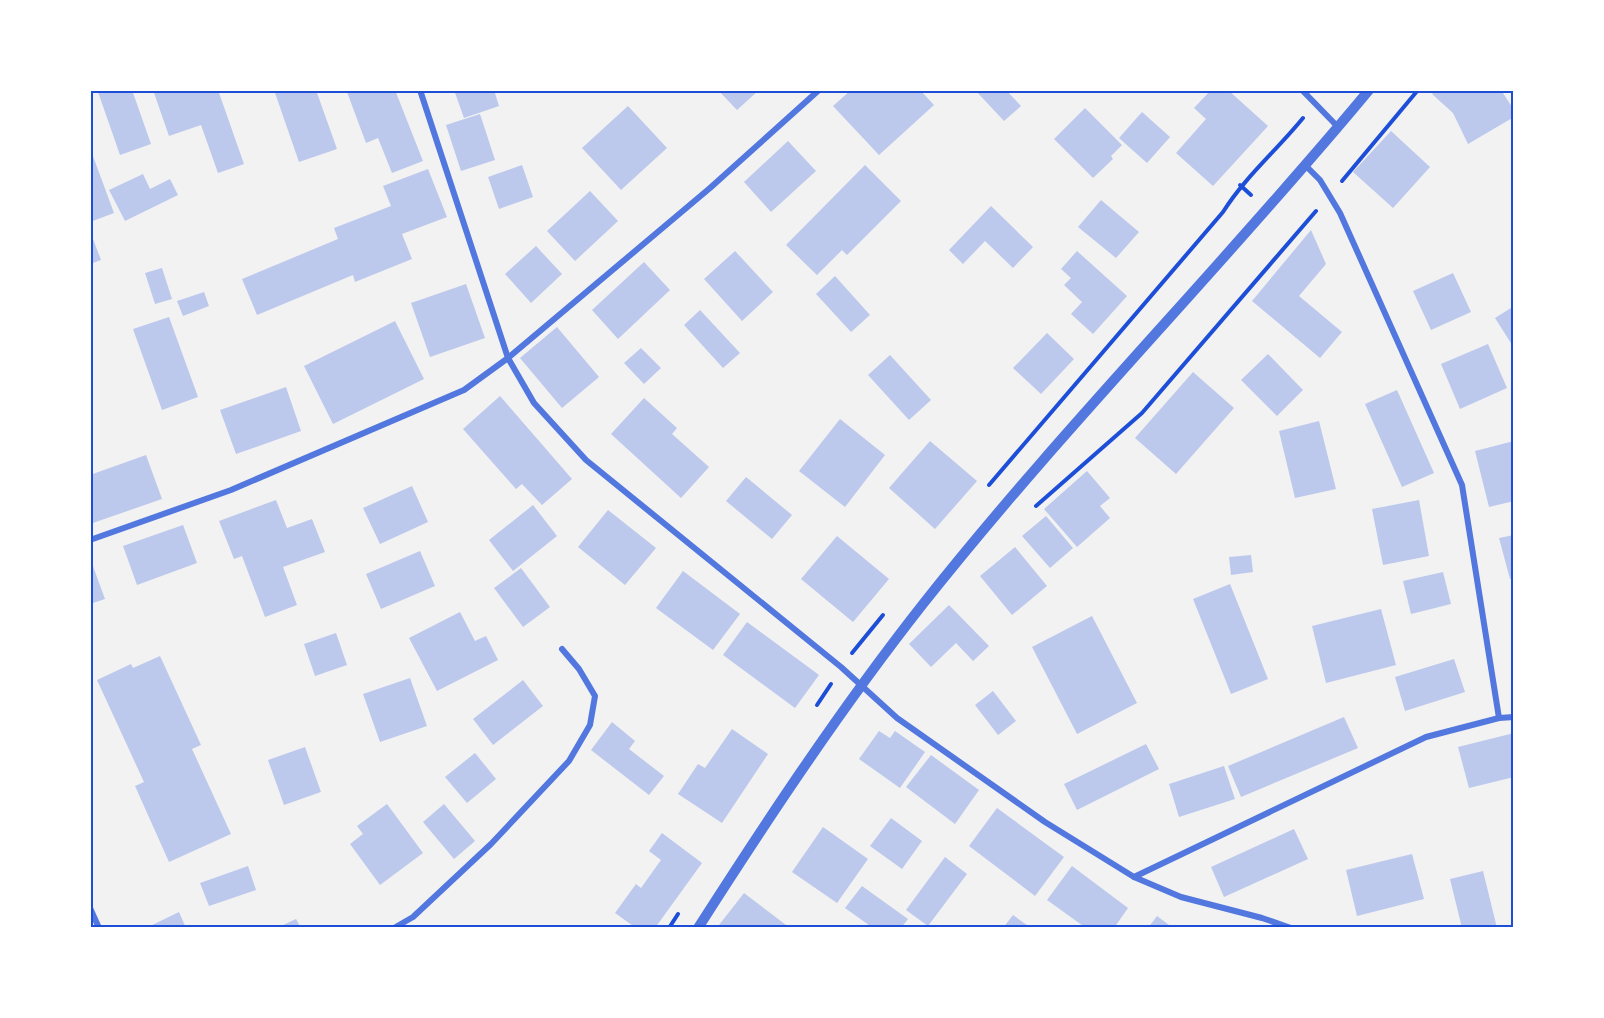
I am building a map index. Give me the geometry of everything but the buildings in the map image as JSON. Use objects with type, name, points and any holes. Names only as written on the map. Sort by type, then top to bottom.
[{"type":"street","points":[[420,90],[508,358],[534,403],[586,460],[841,667],[897,718],[1045,822],[1134,877],[1181,897],[1291,928]]},
{"type":"street","points":[[90,540],[231,490],[453,394],[508,358],[710,189],[819,90]]},
{"type":"street","points":[[1302,90],[1339,127]]},
{"type":"street","points":[[698,928],[754,840],[860,686],[924,602],[1066,436],[1306,166],[1369,90]]},
{"type":"street","points":[[1306,166],[1329,195],[1462,485],[1499,718]]},
{"type":"street","points":[[394,928],[413,917],[491,844],[569,761],[590,725],[595,696],[579,669],[561,649]]},
{"type":"street","points":[[1134,877],[1426,737],[1499,718],[1514,717]]},
{"type":"street","points":[[90,908],[99,928]]},
{"type":"path","points":[[1028,513],[1142,413],[1418,90]]}]
